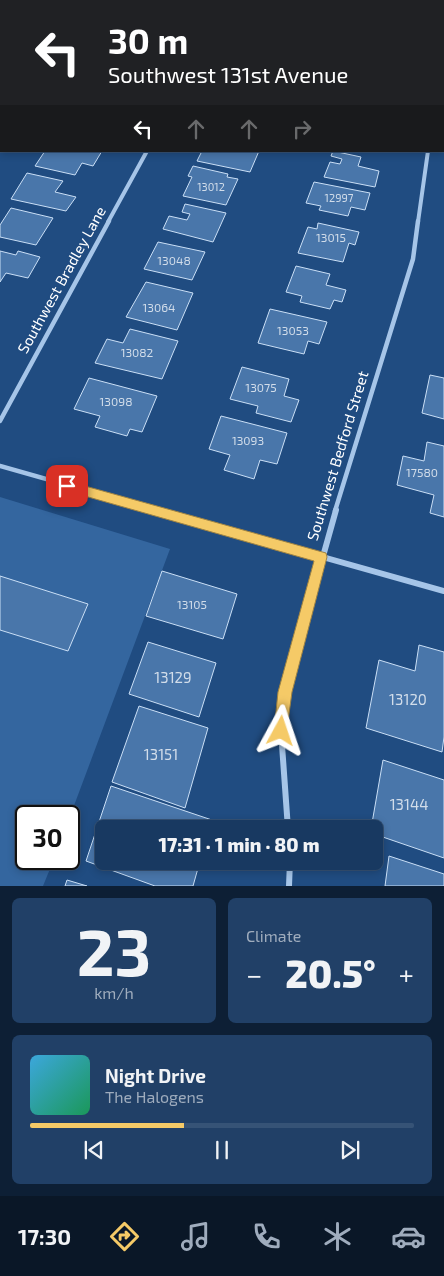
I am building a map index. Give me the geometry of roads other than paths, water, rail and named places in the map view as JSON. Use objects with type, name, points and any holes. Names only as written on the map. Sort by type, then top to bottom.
[{"type":"street","name":"Southwest Bradley Lane","points":[[0,421],[146,152]]},
{"type":"street","name":"Southwest Bedford Street","points":[[287,820],[281,731],[285,692],[321,557],[413,260],[428,152]]},
{"type":"street","points":[[0,466],[444,591]]},
{"type":"street","points":[[290,870],[290,886]]}]
